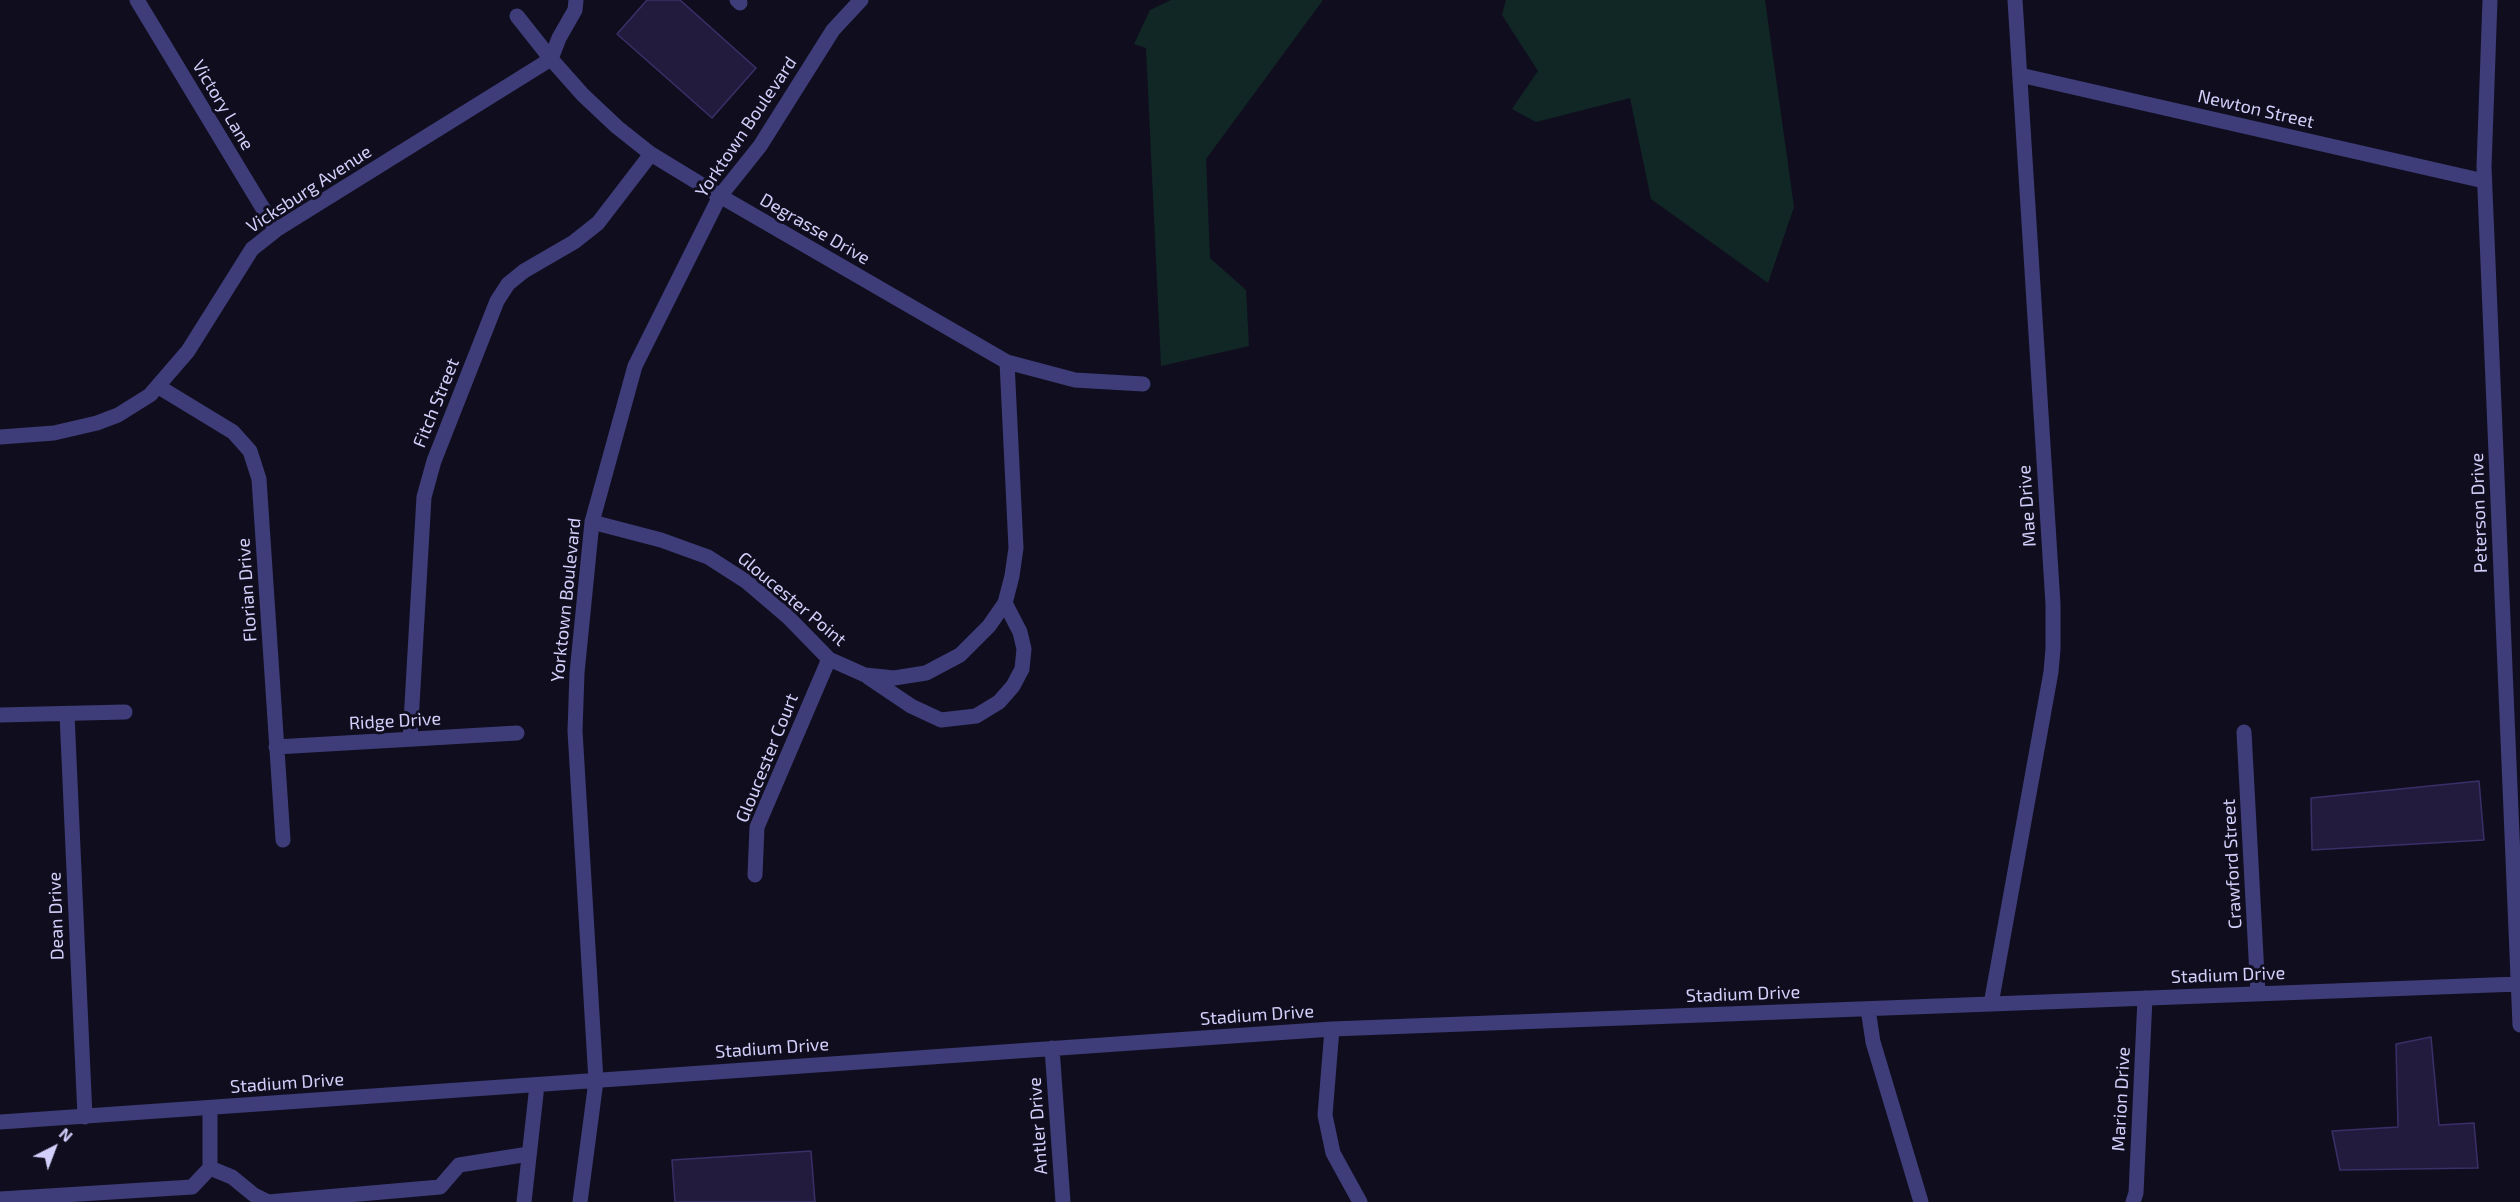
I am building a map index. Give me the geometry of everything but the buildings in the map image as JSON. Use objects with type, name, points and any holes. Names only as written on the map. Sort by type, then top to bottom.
[{"type":"street","name":"Victory Lane","points":[[137,0],[276,230]]},
{"type":"street","points":[[551,59],[559,38],[575,10],[576,0]]},
{"type":"street","name":"Yorktown Boulevard","points":[[580,1202],[596,1081],[575,731],[577,673],[592,522],[635,366],[720,196],[760,146],[833,30],[861,0]]},
{"type":"street","name":"Mae Drive","points":[[1991,1004],[2051,672],[2053,650],[2053,604],[2015,0]]},
{"type":"street","name":"Peterson Drive","points":[[2490,0],[2484,181],[2515,805],[2520,1025]]},
{"type":"street","name":"Degrasse Drive","points":[[517,16],[551,59],[592,103],[651,154],[720,196],[1006,362],[1075,380],[1143,384]]},
{"type":"street","name":"Vicksburg Avenue","points":[[0,437],[54,433],[98,423],[137,404],[159,387],[188,351],[252,249],[276,230],[551,59]]},
{"type":"street","name":"Newton Street","points":[[2020,75],[2484,181]]},
{"type":"street","name":"Fitch Street","points":[[410,739],[424,497],[434,461],[497,301],[508,284],[524,271],[574,243],[598,223],[651,154]]},
{"type":"street","name":"Gloucester Point","points":[[865,675],[894,678],[926,673],[960,654],[989,626],[1005,603],[1016,549],[1006,362]]},
{"type":"street","name":"Florian Drive","points":[[159,387],[232,432],[250,451],[260,479],[283,840]]},
{"type":"street","name":"Gloucester Point","points":[[592,522],[661,540],[708,557],[747,582],[788,617],[829,659],[865,675],[911,706],[941,720],[976,716],[999,702],[1013,686],[1022,669],[1024,650],[1020,632],[1005,603]]},
{"type":"street","name":"Gloucester Court","points":[[755,875],[757,827],[829,659]]},
{"type":"street","points":[[0,715],[125,712]]},
{"type":"street","name":"Dean Drive","points":[[67,714],[85,1117]]},
{"type":"street","name":"Crawford Street","points":[[2244,732],[2258,994]]},
{"type":"street","name":"Ridge Drive","points":[[276,747],[517,733]]},
{"type":"street","name":"Stadium Drive","points":[[0,1122],[1332,1029],[2518,984]]},
{"type":"street","name":"Marion Drive","points":[[2133,1202],[2136,1193],[2145,998]]},
{"type":"street","points":[[1868,1009],[1873,1042],[1921,1202]]},
{"type":"street","points":[[1332,1029],[1325,1115],[1333,1153],[1360,1202]]},
{"type":"street","name":"Antler Drive","points":[[1052,1048],[1063,1202]]},
{"type":"street","points":[[524,1202],[537,1085]]},
{"type":"street","points":[[0,1199],[192,1187],[210,1168],[210,1108]]},
{"type":"street","points":[[210,1168],[232,1178],[254,1195],[268,1202],[440,1187],[459,1165],[529,1154]]},
{"type":"green space","points":[[1171,0],[1323,0],[1206,159],[1210,258],[1246,290],[1249,346],[1161,366],[1146,48],[1134,44],[1150,10]]},
{"type":"green space","points":[[1506,0],[1765,0],[1794,207],[1768,283],[1651,199],[1630,98],[1536,122],[1512,109],[1538,71],[1502,15]]}]
